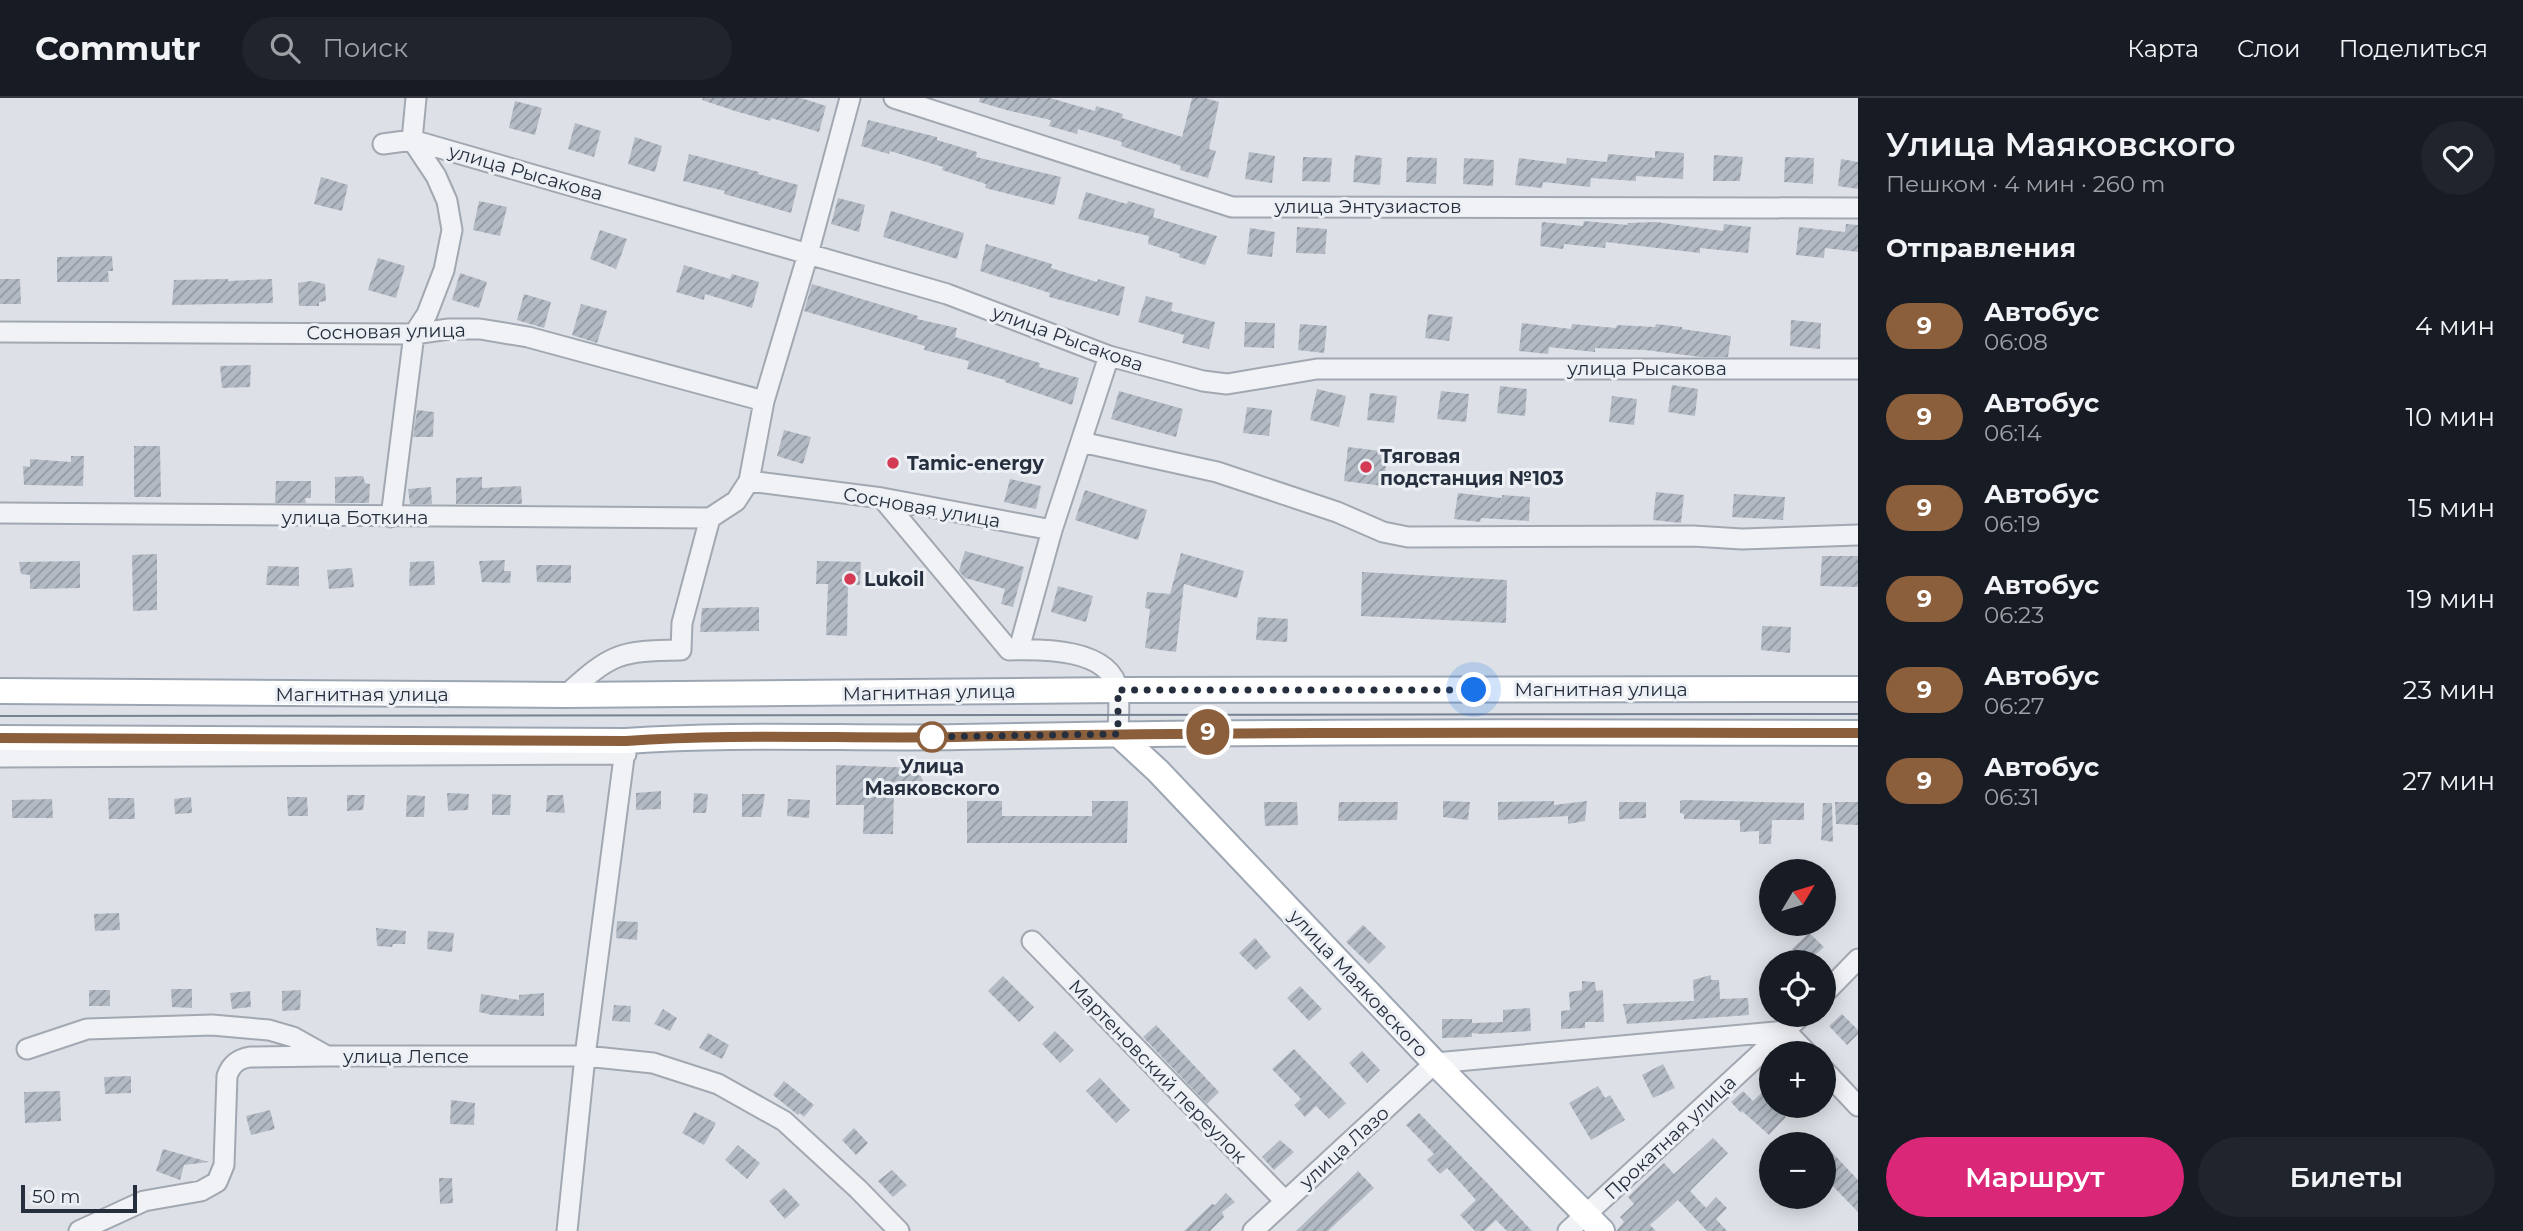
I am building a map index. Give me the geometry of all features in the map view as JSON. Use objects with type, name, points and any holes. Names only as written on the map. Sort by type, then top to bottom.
[{"type":"main road","name":"Магнитная улица","points":[[0,691],[566,695],[1118,690],[1858,689]]},
{"type":"main road","points":[[0,738],[626,748],[667,738],[1118,734],[1858,733]]},
{"type":"main road","name":"улица Маяковского","points":[[1118,734],[1168,781],[1586,1225]]},
{"type":"street","points":[[391,517],[414,334],[427,314],[444,270],[452,230],[447,201],[436,176],[412,140],[415,98]]},
{"type":"street","points":[[566,695],[605,662],[621,654],[681,650],[682,623],[710,518],[736,501],[749,481],[764,401],[850,98]]},
{"type":"street","name":"улица Энтузиастов","points":[[894,98],[1232,207],[1858,208]]},
{"type":"street","name":"улица Рысакова","points":[[383,144],[412,140],[947,293],[1109,356],[1203,381],[1227,384],[1317,369],[1858,369]]},
{"type":"street","name":"Сосновая улица","points":[[0,332],[414,334],[449,329],[480,329],[528,337],[764,401]]},
{"type":"street","points":[[1019,649],[1052,530],[1109,356]]},
{"type":"street","points":[[1081,442],[1217,471],[1337,512],[1383,532],[1408,537],[1693,536],[1742,539],[1858,535]]},
{"type":"street","name":"Сосновая улица","points":[[749,481],[882,498],[1052,530]]},
{"type":"street","points":[[882,498],[1009,650],[1084,656],[1107,669],[1118,690],[1118,734]]},
{"type":"street","name":"улица Боткина","points":[[0,513],[710,518]]},
{"type":"street","points":[[0,757],[626,748],[585,1056],[567,1231]]},
{"type":"street","name":"Мартеновский переулок","points":[[1032,941],[1285,1201]]},
{"type":"street","points":[[1836,982],[1858,959]]},
{"type":"street","name":"улица Лепсе","points":[[27,1049],[87,1029],[212,1026],[270,1030],[293,1037],[327,1055],[585,1056],[653,1063],[718,1084],[784,1121],[899,1231]]},
{"type":"street","name":"Прокатная улица","points":[[1586,1225],[1790,1027]]},
{"type":"street","points":[[1435,1063],[1786,1031],[1796,1041]]},
{"type":"street","points":[[79,1231],[144,1200],[201,1191],[217,1182],[223,1165],[227,1076],[235,1063],[242,1058],[327,1055]]},
{"type":"street","name":"улица Лазо","points":[[1253,1231],[1435,1063]]},
{"type":"street","points":[[1836,1083],[1858,1106]]},
{"type":"building","points":[[801,98],[826,106],[819,132],[735,111],[702,100]]},
{"type":"building","points":[[980,98],[1050,98],[1095,111],[1096,106],[1123,114],[1122,118],[1182,137],[1192,98],[1205,98],[1219,102],[1209,149],[1216,151],[1208,178],[1180,170],[1181,166],[1121,146],[1122,142],[1078,129],[1077,134],[1049,126],[1051,120],[979,102]]},
{"type":"building","points":[[515,101],[542,108],[535,135],[509,128]]},
{"type":"building","points":[[868,120],[937,137],[937,140],[977,152],[976,157],[1061,177],[1054,205],[985,188],[986,184],[942,170],[943,167],[890,151],[889,154],[861,146]]},
{"type":"building","points":[[575,123],[601,131],[594,157],[568,149]]},
{"type":"building","points":[[635,137],[662,146],[655,172],[628,164]]},
{"type":"building","points":[[1655,151],[1684,153],[1683,179],[1636,176],[1636,181],[1591,178],[1590,187],[1543,182],[1542,188],[1515,185],[1519,158],[1566,164],[1567,158],[1607,162],[1608,154],[1655,158]]},
{"type":"building","points":[[1249,152],[1275,156],[1272,183],[1245,179]]},
{"type":"building","points":[[689,154],[798,185],[791,213],[724,194],[725,191],[683,181]]},
{"type":"building","points":[[1355,155],[1382,158],[1380,185],[1353,182]]},
{"type":"building","points":[[1714,155],[1743,157],[1740,181],[1713,181]]},
{"type":"building","points":[[1303,157],[1332,158],[1330,182],[1302,181]]},
{"type":"building","points":[[1407,157],[1437,158],[1436,184],[1406,182]]},
{"type":"building","points":[[1785,157],[1814,158],[1813,184],[1784,182]]},
{"type":"building","points":[[1464,158],[1494,160],[1493,186],[1463,184]]},
{"type":"building","points":[[1841,159],[1858,162],[1858,189],[1838,186]]},
{"type":"building","points":[[321,177],[348,185],[342,211],[314,204]]},
{"type":"building","points":[[1086,192],[1155,209],[1153,217],[1217,236],[1205,265],[1148,244],[1149,236],[1078,219]]},
{"type":"building","points":[[838,198],[865,205],[859,232],[831,224]]},
{"type":"building","points":[[479,201],[507,207],[500,236],[473,230]]},
{"type":"building","points":[[891,211],[964,233],[957,259],[883,237]]},
{"type":"building","points":[[1584,221],[1628,225],[1656,222],[1723,231],[1724,224],[1751,227],[1748,253],[1700,248],[1700,253],[1606,242],[1605,248],[1564,244],[1563,249],[1540,246],[1542,222],[1583,226]]},
{"type":"building","points":[[1846,224],[1858,225],[1858,252],[1825,248],[1824,258],[1796,255],[1799,227],[1845,232]]},
{"type":"building","points":[[1297,227],[1327,229],[1325,254],[1296,253]]},
{"type":"building","points":[[1250,228],[1275,232],[1272,257],[1247,254]]},
{"type":"building","points":[[600,230],[627,239],[616,269],[590,259]]},
{"type":"building","points":[[986,244],[1052,264],[1051,268],[1097,282],[1098,279],[1125,287],[1119,316],[1049,297],[1050,293],[980,271]]},
{"type":"building","points":[[112,256],[113,271],[108,271],[109,282],[57,282],[57,257]]},
{"type":"building","points":[[378,258],[405,266],[396,298],[368,290]]},
{"type":"building","points":[[684,265],[730,279],[732,274],[759,282],[752,308],[705,294],[704,300],[676,292]]},
{"type":"building","points":[[460,273],[487,282],[479,308],[452,300]]},
{"type":"building","points":[[0,279],[20,279],[21,304],[0,304]]},
{"type":"building","points":[[272,279],[273,303],[172,305],[174,280]]},
{"type":"building","points":[[311,281],[325,284],[326,301],[319,302],[319,306],[299,306],[298,283]]},
{"type":"building","points":[[812,284],[918,316],[917,319],[957,328],[955,337],[1040,363],[1039,367],[1079,378],[1072,405],[967,369],[969,361],[924,350],[925,346],[804,311]]},
{"type":"building","points":[[524,294],[551,302],[544,328],[517,320]]},
{"type":"building","points":[[1146,296],[1173,303],[1171,311],[1215,322],[1209,349],[1182,343],[1184,335],[1138,322]]},
{"type":"building","points":[[581,304],[607,311],[597,343],[572,335]]},
{"type":"building","points":[[1428,314],[1453,317],[1449,341],[1425,338]]},
{"type":"building","points":[[1791,320],[1821,323],[1820,349],[1790,346]]},
{"type":"building","points":[[1245,322],[1275,323],[1274,348],[1244,347]]},
{"type":"building","points":[[1522,323],[1571,329],[1572,324],[1616,328],[1617,325],[1655,327],[1656,324],[1731,336],[1728,357],[1595,348],[1595,352],[1549,347],[1548,354],[1519,351]]},
{"type":"building","points":[[1300,324],[1327,326],[1324,353],[1298,350]]},
{"type":"building","points":[[251,365],[250,387],[222,388],[220,366]]},
{"type":"building","points":[[1672,385],[1698,389],[1695,416],[1668,412]]},
{"type":"building","points":[[1500,386],[1527,389],[1525,416],[1497,413]]},
{"type":"building","points":[[1317,389],[1346,396],[1339,427],[1310,420]]},
{"type":"building","points":[[1119,391],[1183,409],[1176,437],[1111,419]]},
{"type":"building","points":[[1441,391],[1469,394],[1466,422],[1437,419]]},
{"type":"building","points":[[1370,393],[1397,396],[1394,423],[1367,420]]},
{"type":"building","points":[[1612,396],[1637,399],[1634,425],[1609,422]]},
{"type":"building","points":[[1247,407],[1272,410],[1269,436],[1243,433]]},
{"type":"building","points":[[417,410],[434,412],[433,437],[413,437]]},
{"type":"building","points":[[784,430],[811,437],[803,464],[777,456]]},
{"type":"building","points":[[134,446],[160,446],[161,497],[134,497]]},
{"type":"building","name":"Тяговая подстанция №103","points":[[1348,447],[1388,452],[1383,486],[1344,481]]},
{"type":"building","points":[[71,456],[84,456],[83,486],[24,485],[23,466],[30,467],[30,459],[71,462]]},
{"type":"building","points":[[363,476],[365,483],[370,484],[369,503],[335,503],[335,477]]},
{"type":"building","points":[[482,477],[482,488],[521,486],[522,504],[456,504],[456,478]]},
{"type":"building","points":[[1010,479],[1041,486],[1036,509],[1004,502]]},
{"type":"building","points":[[276,481],[311,481],[311,498],[305,498],[306,503],[275,503]]},
{"type":"building","points":[[431,487],[432,504],[410,504],[408,489]]},
{"type":"building","points":[[1085,490],[1147,510],[1138,540],[1075,520]]},
{"type":"building","points":[[1656,492],[1684,495],[1681,523],[1653,520]]},
{"type":"building","points":[[1458,493],[1502,498],[1502,495],[1530,497],[1529,521],[1481,518],[1480,522],[1454,519]]},
{"type":"building","points":[[1734,494],[1785,497],[1783,520],[1732,517]]},
{"type":"building","points":[[965,551],[1024,567],[1013,607],[1001,604],[1005,589],[965,578],[959,571]]},
{"type":"building","points":[[1181,553],[1244,571],[1237,598],[1184,584],[1176,652],[1145,648],[1150,609],[1145,608],[1147,592],[1170,594]]},
{"type":"building","points":[[157,554],[157,610],[133,611],[132,555]]},
{"type":"building","points":[[1822,556],[1858,556],[1858,587],[1820,586]]},
{"type":"building","points":[[505,560],[504,571],[511,571],[510,583],[482,582],[479,561]]},
{"type":"building","points":[[80,561],[80,588],[30,589],[30,575],[21,574],[19,562]]},
{"type":"building","points":[[434,561],[435,585],[409,586],[410,562]]},
{"type":"building","points":[[817,561],[861,562],[860,585],[848,584],[847,636],[826,635],[828,584],[816,584]]},
{"type":"building","points":[[536,565],[571,565],[571,583],[537,582]]},
{"type":"building","points":[[268,566],[299,567],[299,586],[266,585]]},
{"type":"building","points":[[352,568],[354,587],[329,589],[327,570]]},
{"type":"building","points":[[1362,572],[1507,580],[1506,623],[1361,616]]},
{"type":"building","points":[[1058,586],[1093,596],[1086,622],[1051,612]]},
{"type":"building","points":[[759,607],[759,631],[700,632],[702,608]]},
{"type":"building","points":[[1258,617],[1288,619],[1287,642],[1256,640]]},
{"type":"building","points":[[1762,626],[1791,627],[1790,653],[1761,650]]},
{"type":"building","points":[[836,765],[918,768],[926,789],[894,788],[893,834],[863,834],[864,805],[836,805]]},
{"type":"building","points":[[661,791],[661,809],[636,810],[636,793]]},
{"type":"building","points":[[447,793],[469,794],[468,810],[448,811]]},
{"type":"building","points":[[694,793],[708,794],[706,813],[693,813]]},
{"type":"building","points":[[492,794],[511,795],[510,815],[492,815]]},
{"type":"building","points":[[742,794],[765,794],[761,817],[742,817]]},
{"type":"building","points":[[347,795],[365,795],[363,810],[347,811]]},
{"type":"building","points":[[407,795],[425,796],[424,817],[406,817]]},
{"type":"building","points":[[547,795],[563,795],[565,813],[546,812]]},
{"type":"building","points":[[191,797],[192,813],[175,814],[174,799]]},
{"type":"building","points":[[287,797],[307,797],[308,816],[288,816]]},
{"type":"building","points":[[108,798],[134,798],[135,819],[109,819]]},
{"type":"building","points":[[52,799],[53,818],[12,818],[12,800]]},
{"type":"building","points":[[788,799],[810,800],[809,818],[787,816]]},
{"type":"building","points":[[967,801],[1002,801],[1002,816],[1092,816],[1092,801],[1128,801],[1127,843],[967,843]]},
{"type":"building","points":[[1443,801],[1470,802],[1468,820],[1443,817]]},
{"type":"building","points":[[1554,801],[1554,805],[1587,801],[1585,821],[1568,824],[1568,816],[1498,820],[1498,802]]},
{"type":"building","points":[[1680,801],[1804,803],[1804,820],[1772,820],[1771,844],[1759,844],[1759,831],[1740,832],[1740,820],[1684,819],[1684,814],[1680,813]]},
{"type":"building","points":[[1264,802],[1297,802],[1298,825],[1265,826]]},
{"type":"building","points":[[1339,802],[1398,802],[1397,820],[1338,821]]},
{"type":"building","points":[[1619,802],[1646,802],[1646,818],[1619,819]]},
{"type":"building","points":[[1835,802],[1858,802],[1858,825],[1836,824]]},
{"type":"building","points":[[1823,803],[1832,803],[1833,842],[1821,840]]},
{"type":"building","points":[[119,913],[120,930],[95,931],[94,914]]},
{"type":"building","points":[[617,921],[638,922],[637,940],[616,938]]},
{"type":"building","points":[[1363,925],[1386,947],[1369,964],[1346,942]]},
{"type":"building","points":[[376,928],[406,931],[405,944],[377,946]]},
{"type":"building","points":[[428,931],[454,933],[452,952],[427,949]]},
{"type":"building","points":[[1806,936],[1812,936],[1824,947],[1821,950],[1792,949]]},
{"type":"building","points":[[1255,938],[1271,957],[1256,970],[1239,953]]},
{"type":"building","points":[[1711,975],[1711,980],[1719,980],[1720,999],[1748,998],[1749,1015],[1627,1024],[1623,1004],[1694,1001],[1693,980]]},
{"type":"building","points":[[1003,976],[1034,1007],[1019,1022],[988,991]]},
{"type":"building","points":[[1582,981],[1595,982],[1596,991],[1603,990],[1604,1022],[1585,1022],[1585,1028],[1561,1029],[1561,1011],[1570,1010],[1569,992],[1582,990]]},
{"type":"building","points":[[1300,986],[1322,1009],[1309,1021],[1287,998]]},
{"type":"building","points":[[171,989],[192,989],[192,1008],[172,1007]]},
{"type":"building","points":[[89,990],[110,990],[110,1006],[89,1006]]},
{"type":"building","points":[[301,990],[300,1010],[282,1011],[282,991]]},
{"type":"building","points":[[250,991],[251,1007],[232,1009],[230,993]]},
{"type":"building","points":[[544,993],[544,1016],[492,1015],[479,1012],[481,994],[519,1000],[519,995]]},
{"type":"building","points":[[614,1005],[631,1006],[630,1022],[612,1021]]},
{"type":"building","points":[[1530,1008],[1531,1031],[1472,1033],[1472,1037],[1442,1038],[1442,1019],[1472,1019],[1472,1023],[1503,1022],[1503,1010]]},
{"type":"building","points":[[663,1009],[677,1018],[670,1031],[654,1024]]},
{"type":"building","points":[[1842,1014],[1858,1030],[1858,1034],[1847,1045],[1830,1027],[1836,1027],[1836,1020]]},
{"type":"building","points":[[1156,1025],[1219,1092],[1207,1104],[1143,1037]]},
{"type":"building","points":[[1055,1031],[1074,1050],[1060,1063],[1042,1044]]},
{"type":"building","points":[[708,1033],[729,1045],[722,1059],[699,1048]]},
{"type":"building","points":[[1294,1049],[1346,1103],[1329,1119],[1316,1106],[1305,1117],[1294,1105],[1301,1099],[1272,1069]]},
{"type":"building","points":[[1362,1051],[1380,1070],[1367,1083],[1349,1063]]},
{"type":"building","points":[[1663,1064],[1675,1088],[1653,1098],[1642,1075]]},
{"type":"building","points":[[131,1076],[131,1093],[105,1094],[104,1077]]},
{"type":"building","points":[[1100,1078],[1130,1110],[1116,1123],[1086,1091]]},
{"type":"building","points":[[784,1081],[814,1105],[804,1117],[773,1095]]},
{"type":"building","points":[[1598,1086],[1605,1098],[1610,1095],[1625,1120],[1591,1140],[1569,1103]]},
{"type":"building","points":[[60,1091],[61,1121],[25,1123],[24,1092]]},
{"type":"building","points":[[1743,1091],[1753,1101],[1759,1095],[1759,1118],[1785,1118],[1772,1132],[1766,1132],[1731,1102]]},
{"type":"building","points":[[451,1100],[475,1103],[474,1125],[450,1124]]},
{"type":"building","points":[[270,1110],[275,1129],[251,1135],[246,1116]]},
{"type":"building","points":[[694,1112],[716,1123],[704,1145],[682,1133]]},
{"type":"building","points":[[1419,1113],[1532,1231],[1507,1231],[1496,1220],[1484,1231],[1475,1231],[1460,1215],[1476,1200],[1447,1168],[1440,1174],[1427,1160],[1434,1154],[1406,1125]]},
{"type":"building","points":[[854,1128],[868,1143],[856,1155],[842,1140]]},
{"type":"building","points":[[1713,1138],[1728,1153],[1690,1191],[1706,1208],[1716,1197],[1727,1208],[1716,1219],[1727,1231],[1707,1231],[1678,1200],[1650,1225],[1656,1231],[1616,1231],[1624,1222],[1620,1217],[1634,1204],[1628,1197],[1640,1185],[1664,1163],[1674,1174]]},
{"type":"building","points":[[1280,1140],[1294,1152],[1274,1170],[1262,1157]]},
{"type":"building","points":[[738,1145],[760,1163],[747,1179],[725,1160]]},
{"type":"building","points":[[163,1149],[209,1162],[184,1165],[180,1180],[156,1171]]},
{"type":"building","points":[[1836,1157],[1858,1180],[1858,1212],[1836,1189]]},
{"type":"building","points":[[892,1170],[907,1185],[893,1197],[878,1181]]},
{"type":"building","points":[[1358,1171],[1374,1188],[1328,1231],[1296,1231]]},
{"type":"building","points":[[439,1178],[452,1178],[453,1203],[440,1204]]},
{"type":"building","points":[[784,1188],[800,1205],[785,1219],[769,1201]]},
{"type":"building","points":[[1226,1193],[1235,1202],[1222,1212],[1224,1217],[1210,1231],[1184,1231],[1212,1204],[1215,1205]]},
{"type":"tram line","points":[[0,716],[1858,714]]},
{"type":"bus line","name":"9","points":[[0,738],[626,741],[667,738],[867,738],[1202,732],[1858,733]]},
{"type":"place","name":"Tamic-energy","points":[[893,463]]},
{"type":"place","name":"Тяговая подстанция №103","points":[[1366,467]]},
{"type":"place","name":"Lukoil","points":[[850,579]]},
{"type":"place","name":"Улица Маяковского","points":[[932,737]]},
{"type":"route","points":[[932,737],[923,737],[1118,734],[1118,690],[1474,690]]}]
